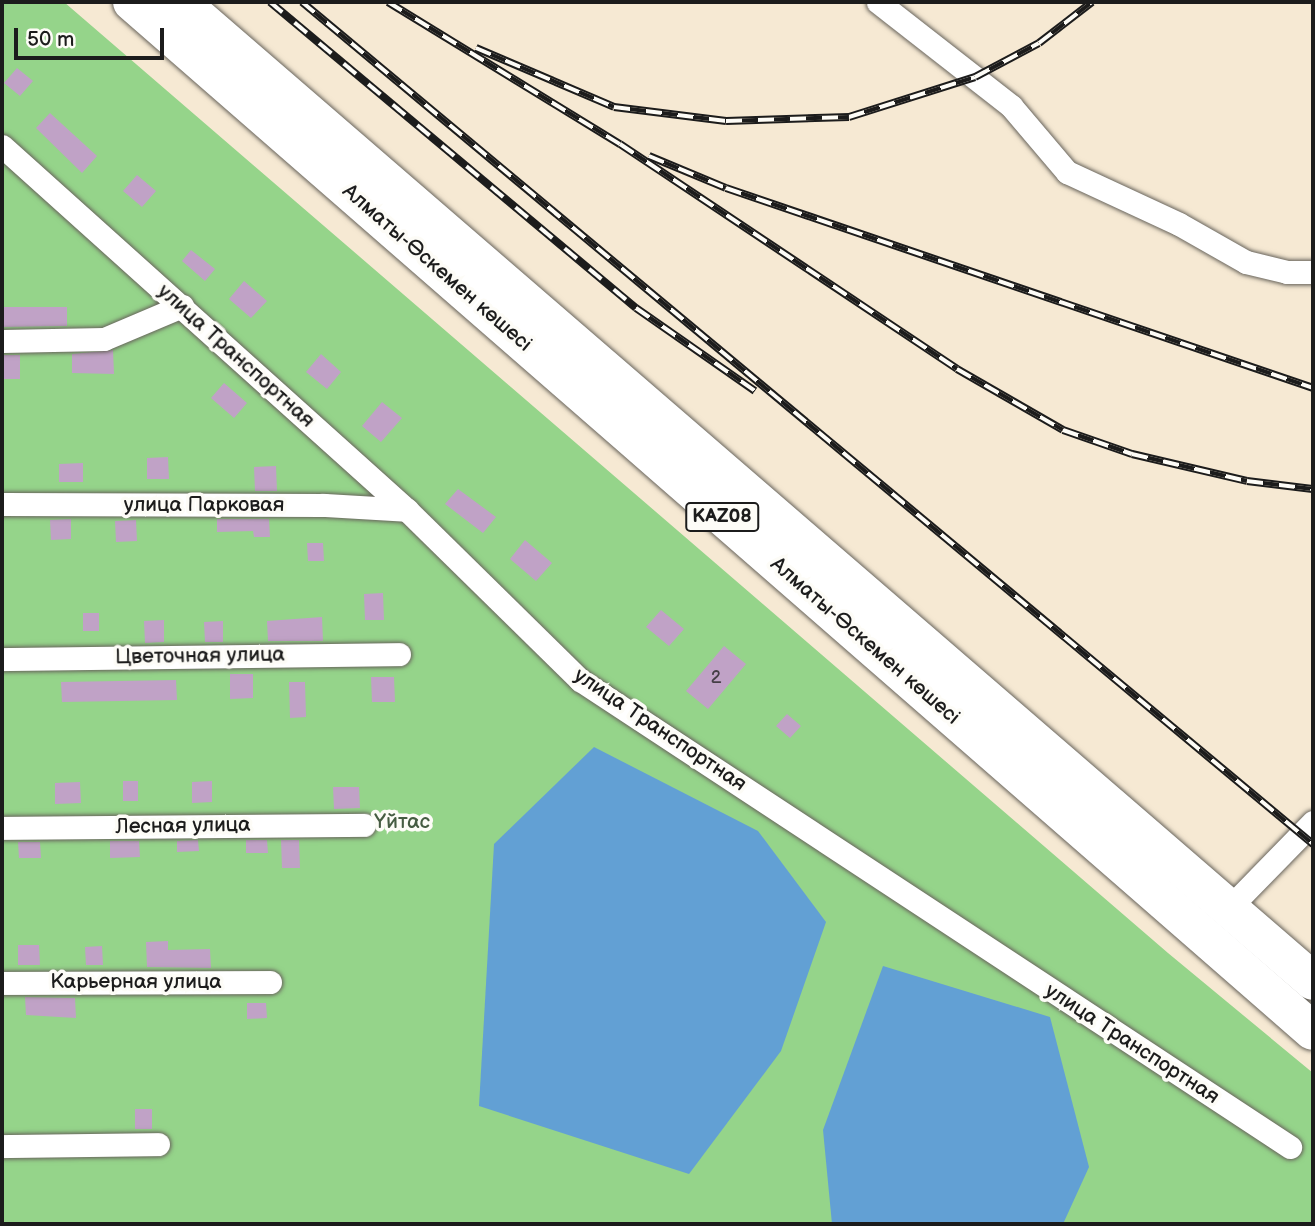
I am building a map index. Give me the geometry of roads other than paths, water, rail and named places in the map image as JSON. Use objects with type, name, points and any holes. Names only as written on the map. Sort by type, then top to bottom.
[{"type":"highway","name":"Алматы-Өскемен көшесі","points":[[132,2],[1313,1031]]},
{"type":"highway","name":"Алматы-Өскемен көшесі","points":[[180,2],[1313,981]]},
{"type":"street","points":[[878,2],[1011,106],[1067,172],[1179,224],[1246,262],[1287,272],[1313,272]]},
{"type":"street","name":"улица Транспортная","points":[[2,146],[407,510],[580,680],[1290,1147]]},
{"type":"street","points":[[2,341],[104,339],[182,306]]},
{"type":"street","name":"улица Парковая","points":[[2,504],[324,505],[407,510]]},
{"type":"street","name":"Цветочная улица","points":[[2,659],[399,653]]},
{"type":"street","points":[[1229,908],[1313,822]]},
{"type":"street","name":"Лесная улица","points":[[2,828],[364,825]]},
{"type":"street","name":"Карьерная улица","points":[[2,983],[270,982]]},
{"type":"street","points":[[2,1146],[158,1144]]},
{"type":"water","points":[[594,747],[758,831],[826,922],[781,1051],[689,1174],[479,1106],[494,844]]},
{"type":"water","points":[[883,966],[1050,1017],[1089,1167],[1063,1224],[832,1224],[823,1130]]},
{"type":"railway","points":[[270,2],[636,308],[755,391]]},
{"type":"railway","points":[[302,2],[1313,844]]},
{"type":"railway","points":[[388,2],[620,144],[957,369],[1063,430],[1132,454],[1247,481],[1313,489]]},
{"type":"railway","points":[[476,48],[614,107],[726,121],[849,117],[975,77],[1039,43],[1092,2]]},
{"type":"railway","points":[[649,156],[726,188],[1313,388]]},
{"type":"park label","name":"Үйтас","points":[[402,822]]}]
